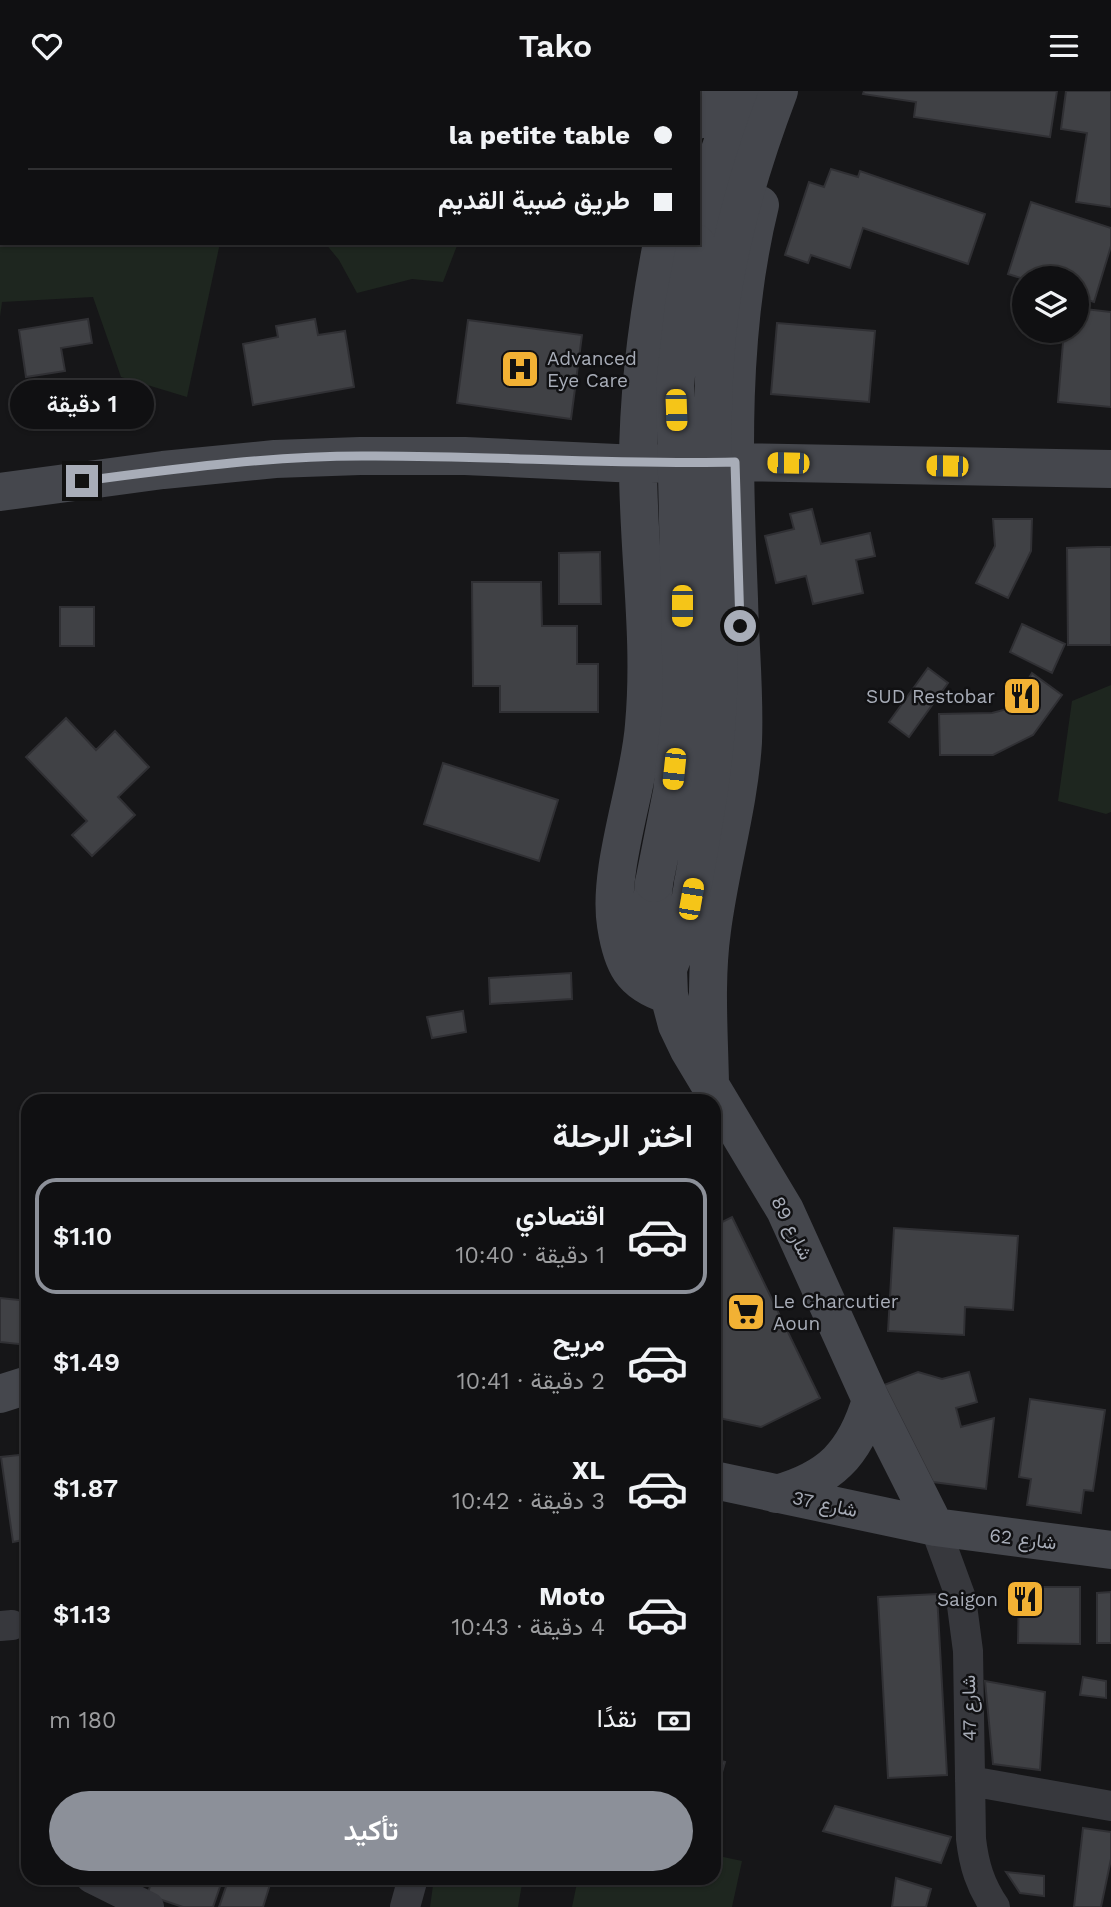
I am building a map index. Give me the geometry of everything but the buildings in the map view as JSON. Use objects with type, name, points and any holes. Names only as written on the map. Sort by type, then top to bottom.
[{"type":"street","points":[[700,115],[710,91]]},
{"type":"street","points":[[700,223],[720,150],[741,91]]},
{"type":"street","points":[[662,245],[649,317],[638,464],[648,659],[644,729],[616,886],[615,923],[623,956],[632,975],[647,988],[669,982],[685,923],[709,792],[718,698],[714,386],[720,311],[733,236],[749,176],[779,91]]},
{"type":"street","points":[[710,1083],[708,975],[712,929],[735,813],[743,743],[744,673],[735,462],[735,385],[740,312],[751,240],[769,170],[799,91]]},
{"type":"street","name":"شارع 89","points":[[696,245],[684,305],[676,385],[682,699],[672,792],[651,912],[656,942],[689,1050],[716,1094]]},
{"type":"street","points":[[0,492],[163,470],[299,458],[465,456],[638,464],[735,462],[1111,469]]},
{"type":"street","name":"شارع 89","points":[[721,1102],[785,1210],[871,1400],[935,1527]]},
{"type":"street","points":[[0,1394],[21,1387]]},
{"type":"street","points":[[776,1494],[803,1486],[828,1472],[848,1452],[863,1427],[871,1400]]},
{"type":"street","name":"شارع 37","points":[[721,1482],[935,1527]]},
{"type":"street","name":"شارع 62","points":[[935,1527],[1111,1550]]},
{"type":"street","name":"شارع 47","points":[[935,1527],[962,1611],[968,1651],[972,1851],[985,1902]]},
{"type":"street","points":[[970,1781],[1111,1806]]},
{"type":"street","points":[[105,1885],[149,1907]]},
{"type":"street","points":[[405,1907],[411,1885]]},
{"type":"shaded area","points":[[0,245],[220,245],[187,397],[121,377],[93,297],[2,302],[0,317]]},
{"type":"shaded area","points":[[327,245],[457,245],[443,282],[412,279],[357,293],[339,260]]},
{"type":"shaded area","points":[[1111,685],[1111,812],[1106,814],[1058,801],[1072,701]]},
{"type":"shaded area","points":[[721,1856],[742,1861],[732,1907],[572,1907],[577,1885],[721,1885]]},
{"type":"shaded area","points":[[433,1885],[522,1885],[518,1907],[430,1907]]},
{"type":"place","name":"Advanced Eye Care","points":[[520,369]]},
{"type":"place","name":"SUD Restobar","points":[[1022,696]]},
{"type":"place","name":"Le Charcutier Aoun","points":[[746,1312]]},
{"type":"place","name":"Saigon","points":[[1025,1599]]},
{"type":"route","points":[[82,481],[275,459],[360,456],[465,456],[638,464],[735,462],[740,626]]}]
